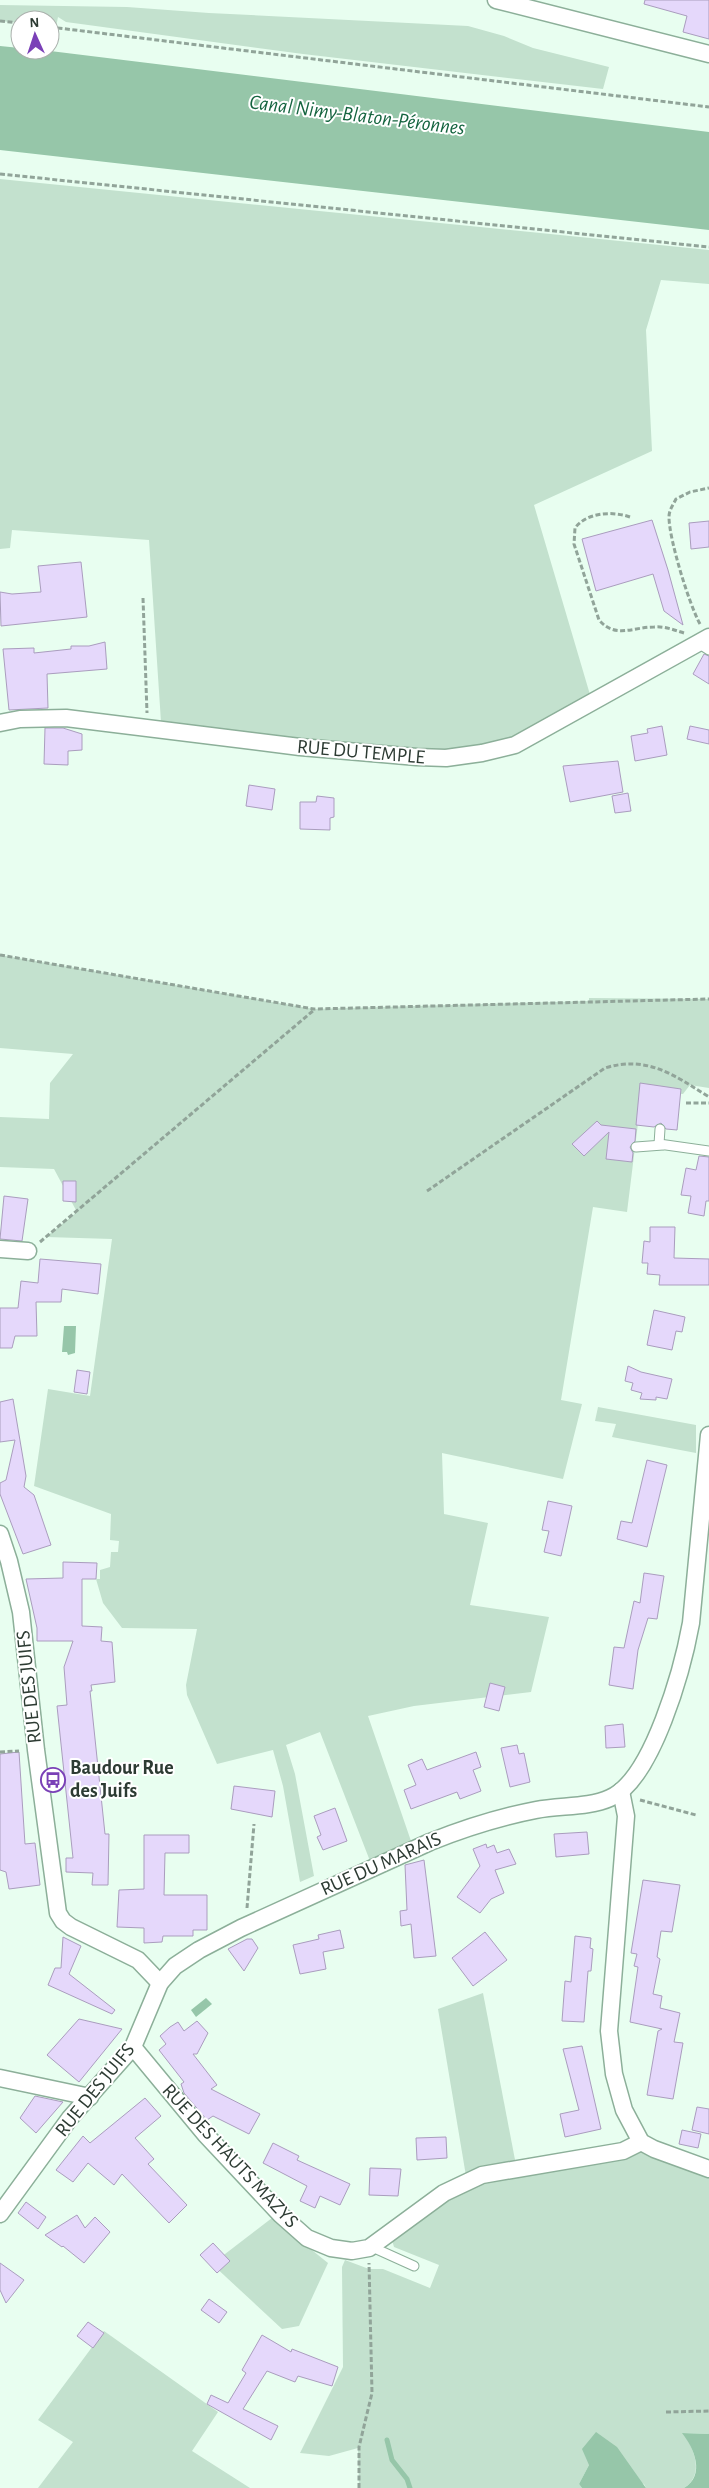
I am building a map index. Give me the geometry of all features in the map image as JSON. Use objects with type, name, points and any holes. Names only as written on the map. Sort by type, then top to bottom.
[{"type":"street","points":[[496,0],[709,54]]},
{"type":"street","name":"RUE DU TEMPLE","points":[[0,723],[20,719],[66,718],[300,747],[392,756],[446,758],[482,753],[515,745],[706,642]]},
{"type":"street","points":[[0,1250],[28,1251]]},
{"type":"street","name":"RUE DU MARAIS","points":[[160,1983],[187,1958],[246,1926],[458,1831],[538,1810],[598,1802],[622,1792],[633,1781],[641,1768],[670,1702],[687,1646],[692,1614],[709,1435]]},
{"type":"street","name":"RUE DES JUIFS","points":[[0,1534],[9,1561],[21,1612],[36,1750],[58,1913],[63,1921],[71,1927],[138,1960],[160,1983],[133,2047],[70,2118],[0,2214]]},
{"type":"street","points":[[622,1792],[626,1816],[609,2031],[610,2052],[624,2110],[641,2142],[668,2155],[709,2169]]},
{"type":"street","name":"RUE DES HAUTS MAZYS","points":[[133,2047],[205,2134],[281,2214],[307,2238],[331,2248],[352,2251],[370,2248]]},
{"type":"street","points":[[0,2078],[90,2097]]},
{"type":"street","points":[[370,2248],[444,2193],[470,2180],[482,2176],[623,2151],[641,2142]]},
{"type":"lane","points":[[660,1129],[659,1141],[663,1145]]},
{"type":"lane","points":[[636,1147],[663,1145],[709,1151]]},
{"type":"lane","points":[[370,2248],[414,2266]]},
{"type":"path","points":[[60,28],[709,107]]},
{"type":"path","points":[[0,174],[709,247]]},
{"type":"path","points":[[706,642],[692,611],[670,531],[669,515],[676,499],[690,492],[709,488]]},
{"type":"path","points":[[630,517],[616,512],[606,513],[585,520],[575,528],[574,544],[599,620],[604,626],[613,631],[622,632],[662,627],[684,633]]},
{"type":"path","points":[[142,598],[148,728]]},
{"type":"path","points":[[0,955],[314,1010],[709,999]]},
{"type":"path","points":[[28,1251],[314,1010]]},
{"type":"path","points":[[426,1191],[605,1068],[629,1064],[659,1068],[709,1096]]},
{"type":"path","points":[[686,1103],[709,1103]]},
{"type":"path","points":[[622,1792],[641,1800],[696,1815]]},
{"type":"path","points":[[246,1926],[254,1824]]},
{"type":"path","points":[[359,2488],[359,2448],[372,2393],[370,2248]]},
{"type":"path","points":[[666,2412],[709,2411]]},
{"type":"shaded area","points":[[0,5],[127,7],[468,26],[504,36],[533,48],[609,67],[603,89],[303,54],[66,22],[60,18],[60,10],[10,10],[10,22],[0,21]]},
{"type":"shaded area","points":[[0,179],[709,250],[709,284],[661,280],[646,330],[652,451],[534,505],[591,698],[515,738],[459,751],[390,750],[161,722],[149,540],[12,530],[10,548],[0,549]]},
{"type":"shaded area","points":[[0,955],[314,1009],[589,1001],[589,998],[709,999],[709,1088],[690,1085],[683,1094],[642,1091],[627,1212],[593,1207],[561,1400],[582,1404],[563,1479],[442,1453],[444,1514],[488,1523],[470,1605],[549,1617],[531,1692],[414,1706],[368,1716],[411,1841],[370,1861],[320,1732],[286,1745],[295,1774],[314,1876],[300,1882],[283,1786],[273,1750],[217,1764],[187,1695],[186,1685],[197,1629],[122,1628],[103,1603],[96,1579],[100,1579],[100,1570],[110,1567],[111,1552],[118,1552],[119,1541],[110,1540],[111,1514],[34,1486],[48,1389],[90,1396],[112,1239],[46,1237],[77,1212],[54,1169],[0,1167],[0,1117],[49,1119],[50,1083],[73,1054],[0,1048]]},
{"type":"shaded area","points":[[598,1407],[696,1425],[696,1453],[612,1437],[616,1424],[595,1421]]},
{"type":"shaded area","points":[[483,1993],[516,2165],[466,2176],[438,2009]]},
{"type":"shaded area","points":[[642,2150],[709,2172],[709,2434],[683,2433],[691,2446],[696,2461],[696,2469],[690,2483],[684,2488],[646,2488],[644,2484],[589,2465],[579,2484],[582,2488],[359,2488],[358,2448],[329,2456],[300,2453],[343,2367],[342,2267],[345,2260],[369,2269],[383,2269],[430,2288],[439,2265],[394,2247],[392,2240],[457,2189],[472,2183]]},
{"type":"shaded area","points":[[272,2218],[328,2263],[299,2326],[282,2329],[212,2264]]},
{"type":"shaded area","points":[[104,2331],[218,2412],[192,2451],[250,2488],[38,2488],[73,2442],[38,2420]]},
{"type":"water","name":"Canal Nimy-Blaton-Péronnes","points":[[0,46],[10,47],[10,60],[60,60],[60,52],[709,132],[709,230],[0,150]]},
{"type":"water","points":[[64,1326],[76,1326],[75,1353],[68,1355],[67,1352],[62,1352]]},
{"type":"water","points":[[206,1998],[212,2004],[196,2017],[191,2010]]},
{"type":"water","points":[[596,2432],[617,2447],[646,2488],[582,2488],[579,2484],[589,2465],[582,2449]]},
{"type":"water","points":[[682,2433],[709,2434],[709,2488],[684,2488],[691,2483],[695,2476],[696,2461]]},
{"type":"building","points":[[645,0],[709,0],[709,39],[683,32],[687,16],[644,4]]},
{"type":"building","points":[[652,520],[683,625],[664,611],[653,574],[596,591],[582,539]]},
{"type":"building","points":[[709,521],[709,547],[691,549],[689,523]]},
{"type":"building","points":[[81,562],[87,617],[1,626],[0,592],[12,594],[41,592],[38,566]]},
{"type":"building","points":[[105,642],[107,669],[47,674],[48,708],[9,710],[3,649],[34,648],[34,653],[71,649],[71,646],[89,646]]},
{"type":"building","points":[[704,654],[709,656],[709,684],[693,674]]},
{"type":"building","points":[[662,726],[667,755],[635,761],[631,736],[648,733],[647,729]]},
{"type":"building","points":[[690,726],[709,730],[709,744],[687,739]]},
{"type":"building","points":[[45,728],[63,728],[82,734],[82,750],[68,751],[68,765],[44,764]]},
{"type":"building","points":[[618,761],[623,792],[570,802],[563,766]]},
{"type":"building","points":[[249,785],[275,789],[272,810],[246,806]]},
{"type":"building","points":[[628,793],[631,811],[615,813],[612,796]]},
{"type":"building","points":[[317,796],[334,798],[334,817],[330,818],[330,830],[300,829],[300,802],[316,802]]},
{"type":"building","points":[[640,1083],[681,1089],[677,1130],[666,1129],[661,1123],[654,1127],[636,1125]]},
{"type":"building","points":[[597,1121],[601,1125],[636,1129],[635,1141],[630,1147],[633,1153],[632,1162],[606,1159],[609,1132],[584,1156],[572,1144]]},
{"type":"building","points":[[699,1156],[709,1157],[709,1201],[706,1201],[704,1216],[688,1213],[691,1196],[681,1195],[686,1168],[696,1170]]},
{"type":"building","points":[[63,1181],[76,1181],[76,1202],[63,1201]]},
{"type":"building","points":[[4,1196],[28,1199],[22,1241],[0,1239]]},
{"type":"building","points":[[650,1227],[675,1227],[674,1258],[709,1259],[709,1285],[659,1285],[660,1275],[647,1274],[648,1263],[642,1263],[644,1241],[650,1242]]},
{"type":"building","points":[[40,1259],[101,1264],[98,1294],[62,1289],[61,1302],[36,1302],[37,1336],[15,1336],[12,1348],[0,1348],[0,1308],[18,1308],[21,1281],[38,1283]]},
{"type":"building","points":[[654,1310],[685,1317],[682,1332],[676,1331],[672,1350],[647,1345]]},
{"type":"building","points":[[628,1366],[641,1372],[672,1379],[667,1399],[656,1397],[656,1400],[640,1399],[642,1393],[631,1390],[633,1383],[625,1381]]},
{"type":"building","points":[[77,1370],[90,1372],[87,1394],[74,1392]]},
{"type":"building","points":[[13,1399],[26,1476],[24,1487],[34,1495],[51,1545],[23,1554],[0,1494],[0,1483],[6,1480],[15,1440],[0,1442],[0,1402]]},
{"type":"building","points":[[647,1460],[667,1465],[647,1547],[617,1539],[621,1521],[632,1523]]},
{"type":"building","points":[[548,1501],[572,1506],[561,1556],[544,1552],[549,1531],[542,1530]]},
{"type":"building","points":[[63,1562],[97,1563],[96,1579],[82,1579],[82,1626],[102,1627],[101,1641],[112,1642],[115,1682],[91,1685],[92,1691],[90,1691],[105,1834],[109,1834],[108,1885],[92,1885],[93,1873],[66,1872],[66,1858],[73,1858],[57,1706],[67,1705],[64,1667],[73,1641],[37,1641],[37,1628],[26,1579],[63,1578]]},
{"type":"building","points":[[644,1573],[664,1576],[657,1619],[648,1618],[638,1650],[633,1689],[609,1685],[614,1647],[624,1648],[634,1601],[640,1603]]},
{"type":"building","points":[[490,1683],[505,1687],[499,1711],[484,1707]]},
{"type":"building","points":[[623,1724],[625,1747],[606,1748],[605,1726]]},
{"type":"building","points":[[517,1745],[519,1754],[524,1753],[530,1782],[510,1787],[501,1748]]},
{"type":"building","points":[[19,1752],[25,1844],[35,1843],[40,1885],[9,1889],[6,1872],[0,1870],[0,1754]]},
{"type":"building","points":[[476,1752],[481,1767],[473,1770],[481,1791],[460,1799],[457,1792],[411,1809],[404,1790],[416,1785],[408,1765],[422,1759],[427,1770]]},
{"type":"building","points":[[234,1786],[275,1791],[272,1817],[231,1809]]},
{"type":"building","points":[[335,1808],[347,1841],[323,1850],[317,1837],[321,1835],[314,1816]]},
{"type":"building","points":[[587,1832],[589,1854],[556,1857],[554,1834]]},
{"type":"building","points":[[144,1835],[189,1835],[189,1853],[165,1853],[164,1895],[207,1895],[207,1930],[193,1930],[193,1936],[163,1936],[162,1942],[144,1943],[144,1928],[117,1927],[119,1890],[144,1889]]},
{"type":"building","points":[[486,1844],[487,1848],[494,1845],[497,1853],[509,1849],[516,1864],[495,1870],[504,1893],[491,1899],[480,1913],[457,1897],[480,1866],[473,1849]]},
{"type":"building","points":[[424,1860],[436,1956],[414,1958],[411,1924],[401,1926],[400,1911],[407,1910],[405,1865]]},
{"type":"building","points":[[643,1880],[680,1885],[672,1932],[661,1931],[657,1957],[660,1959],[653,1994],[662,1996],[660,2008],[680,2013],[674,2042],[683,2043],[673,2099],[647,2095],[658,2031],[662,2029],[630,2022],[638,1967],[634,1966],[637,1954],[631,1953]]},
{"type":"building","points":[[340,1930],[344,1948],[323,1952],[326,1969],[300,1974],[293,1945],[319,1939],[318,1935]]},
{"type":"building","points":[[485,1932],[507,1960],[473,1986],[452,1958]]},
{"type":"building","points":[[575,1936],[591,1938],[590,1948],[593,1949],[591,1971],[588,1971],[584,2022],[562,2021],[565,1981],[571,1982]]},
{"type":"building","points":[[63,1937],[81,1946],[69,1974],[115,2010],[112,2014],[48,1985],[55,1968],[61,1968]]},
{"type":"building","points":[[247,1939],[252,1939],[258,1948],[244,1971],[228,1949]]},
{"type":"building","points":[[79,2019],[122,2029],[79,2082],[47,2055]]},
{"type":"building","points":[[197,2021],[208,2033],[197,2054],[193,2054],[217,2085],[211,2089],[260,2114],[249,2134],[213,2116],[207,2120],[184,2093],[181,2084],[184,2082],[159,2050],[166,2044],[160,2036],[170,2027],[178,2022],[184,2031]]},
{"type":"building","points":[[582,2046],[601,2129],[565,2137],[560,2114],[579,2110],[563,2049]]},
{"type":"building","points":[[35,2096],[63,2102],[36,2133],[20,2118]]},
{"type":"building","points":[[145,2098],[161,2116],[135,2138],[154,2159],[148,2164],[187,2205],[169,2223],[122,2174],[114,2185],[88,2163],[73,2182],[56,2170],[83,2136],[90,2143]]},
{"type":"building","points":[[697,2107],[709,2109],[709,2134],[692,2130]]},
{"type":"building","points":[[682,2130],[701,2134],[698,2148],[679,2144]]},
{"type":"building","points":[[446,2137],[447,2158],[417,2160],[416,2138]]},
{"type":"building","points":[[273,2143],[299,2156],[297,2160],[350,2184],[340,2205],[320,2196],[315,2208],[300,2201],[307,2186],[263,2163]]},
{"type":"building","points":[[370,2168],[401,2169],[398,2196],[369,2195]]},
{"type":"building","points":[[26,2202],[46,2217],[38,2229],[18,2213]]},
{"type":"building","points":[[77,2215],[85,2228],[95,2217],[110,2232],[84,2263],[63,2246],[45,2235]]},
{"type":"building","points":[[213,2243],[230,2261],[217,2273],[200,2255]]},
{"type":"building","points":[[0,2263],[24,2280],[6,2303],[0,2290]]},
{"type":"building","points":[[209,2299],[227,2312],[219,2323],[201,2310]]},
{"type":"building","points":[[88,2322],[104,2333],[93,2348],[77,2336]]},
{"type":"building","points":[[262,2335],[291,2352],[292,2349],[338,2367],[332,2386],[298,2376],[295,2382],[267,2371],[243,2409],[278,2426],[271,2440],[207,2404],[211,2395],[228,2403],[246,2373],[242,2370]]},
{"type":"waterway","points":[[387,2440],[392,2460],[407,2479],[410,2488]]},
{"type":"place","name":"Baudour Rue des Juifs","points":[[53,1780]]}]
